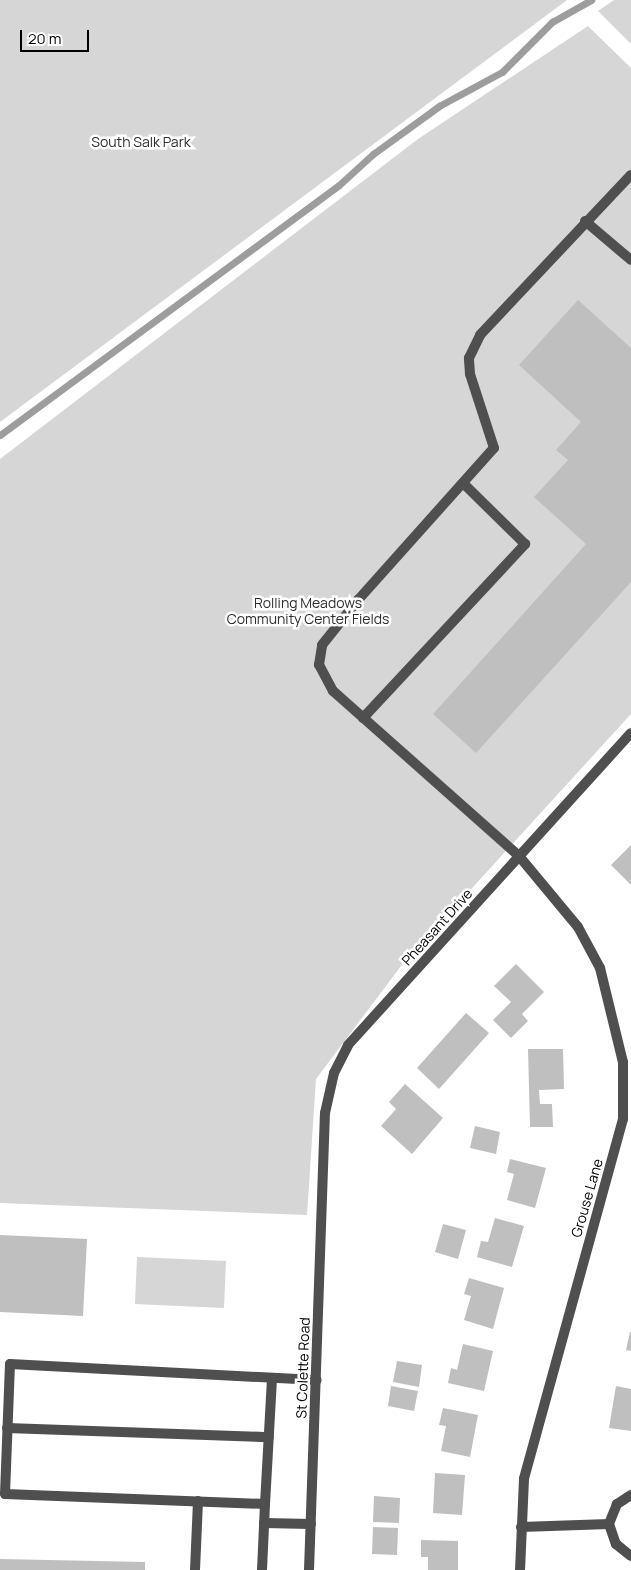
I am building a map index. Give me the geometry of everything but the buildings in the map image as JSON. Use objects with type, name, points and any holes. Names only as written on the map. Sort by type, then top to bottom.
[{"type":"street","points":[[631,175],[585,220],[631,260]]},
{"type":"street","name":"Grouse Lane","points":[[520,1570],[524,1479],[540,1413],[623,1119],[623,1062],[600,968],[578,927],[519,856],[324,681],[319,664],[322,645],[494,448],[469,358],[480,335],[585,220]]},
{"type":"street","points":[[363,718],[525,544],[463,483]]},
{"type":"street","name":"Pheasant Drive","points":[[325,1168],[325,1113],[334,1074],[348,1045],[631,733]]},
{"type":"street","name":"St Colette Road","points":[[309,1570],[325,1168]]},
{"type":"street","points":[[265,1504],[5,1494],[10,1364],[317,1380]]},
{"type":"street","points":[[262,1570],[272,1378]]},
{"type":"street","points":[[8,1428],[269,1437]]},
{"type":"street","points":[[631,1495],[617,1504],[610,1524],[616,1544],[631,1556]]},
{"type":"street","points":[[195,1570],[198,1501]]},
{"type":"street","points":[[264,1523],[311,1524]]},
{"type":"street","points":[[521,1526],[610,1524]]},
{"type":"green space","name":"South Salk Park","points":[[0,0],[567,0],[0,422]]},
{"type":"green space","points":[[614,0],[631,0],[631,44],[598,11]]},
{"type":"green space","name":"Rolling Meadows Community Center Fields","points":[[588,26],[631,68],[631,714],[401,966],[316,1079],[307,1215],[0,1203],[0,459],[418,139]]},
{"type":"green space","points":[[137,1257],[226,1261],[224,1308],[135,1304]]},
{"type":"waterway","points":[[0,435],[339,185],[373,154],[439,106],[502,72],[552,22],[591,0]]}]
